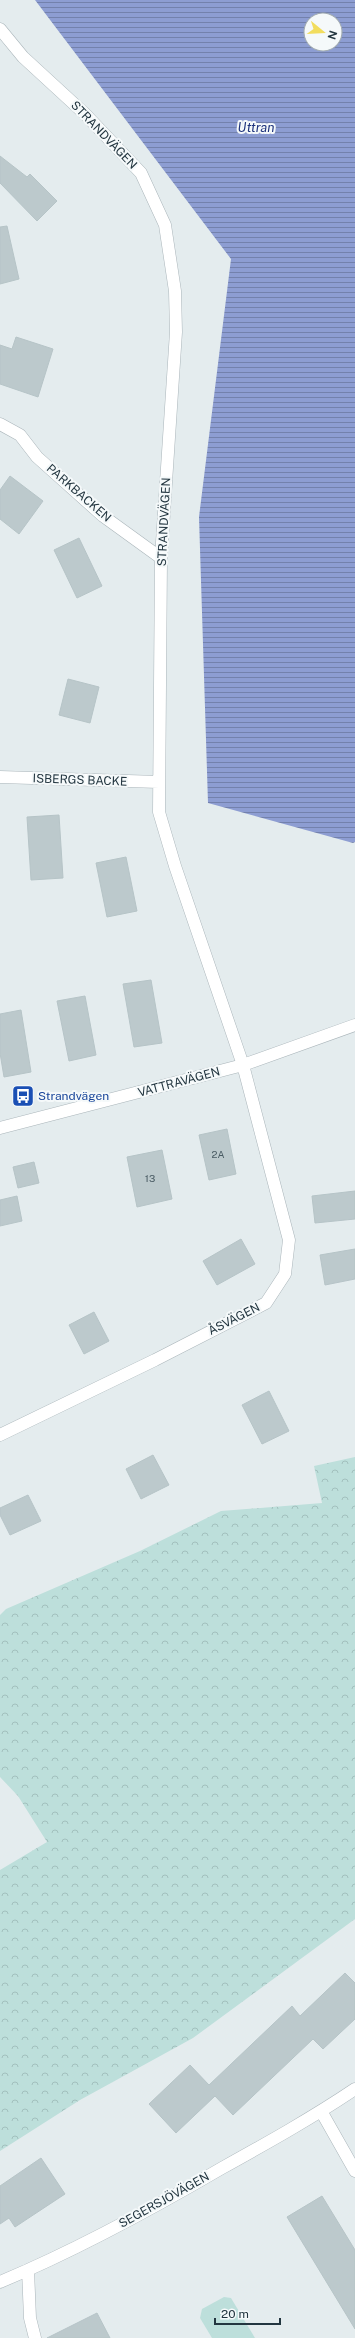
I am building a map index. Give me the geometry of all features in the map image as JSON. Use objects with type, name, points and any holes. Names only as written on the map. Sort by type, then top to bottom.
[{"type":"street","name":"STRANDVÄGEN","points":[[0,30],[23,57],[85,114],[141,173],[165,225],[175,291],[176,332],[161,558],[159,812],[175,866],[243,1065]]},
{"type":"street","name":"PARKBACKEN","points":[[0,424],[20,435],[37,457],[103,516],[161,558]]},
{"type":"street","name":"ISBERGS BACKE","points":[[0,777],[159,782]]},
{"type":"street","name":"VATTRAVÄGEN","points":[[0,1128],[243,1065],[355,1025]]},
{"type":"street","name":"ÅSVÄGEN","points":[[0,1435],[155,1360],[266,1303],[285,1274],[289,1240],[243,1065]]},
{"type":"street","name":"SEGERSJÖVÄGEN","points":[[0,2282],[86,2243],[166,2200],[321,2112],[355,2089]]},
{"type":"street","points":[[321,2112],[355,2171]]},
{"type":"street","points":[[28,2270],[30,2318],[35,2338]]},
{"type":"green space","points":[[355,1457],[355,1919],[193,2038],[80,2100],[0,2151],[0,1870],[47,1842],[18,1796],[0,1777],[0,1615],[6,1609],[140,1551],[221,1511],[322,1503],[314,1466]]},
{"type":"green space","points":[[224,2297],[231,2298],[255,2338],[212,2338],[200,2318],[202,2309]]},
{"type":"water","name":"Uttran","points":[[35,0],[355,0],[355,842],[353,843],[208,803],[199,517],[231,259]]},
{"type":"building","points":[[0,156],[27,177],[30,174],[57,201],[37,221],[0,183]]},
{"type":"building","points":[[7,226],[19,279],[0,284],[0,227]]},
{"type":"building","points":[[16,337],[53,349],[38,397],[0,384],[0,345],[12,349]]},
{"type":"building","points":[[10,476],[43,501],[19,534],[0,519],[0,490]]},
{"type":"building","points":[[79,538],[102,586],[77,598],[54,550]]},
{"type":"building","points":[[68,679],[99,687],[90,723],[59,715]]},
{"type":"building","points":[[59,815],[63,878],[31,880],[27,817]]},
{"type":"building","points":[[126,857],[137,911],[107,917],[96,863]]},
{"type":"building","points":[[151,980],[162,1043],[134,1047],[123,984]]},
{"type":"building","points":[[85,996],[96,1055],[69,1061],[57,1001]]},
{"type":"building","points":[[21,1010],[31,1072],[4,1077],[0,1053],[0,1014]]},
{"type":"building","points":[[227,1129],[236,1174],[209,1180],[199,1135]]},
{"type":"building","points":[[162,1150],[172,1199],[137,1207],[127,1157]]},
{"type":"building","points":[[34,1162],[39,1183],[18,1188],[13,1167]]},
{"type":"building","points":[[355,1191],[355,1219],[315,1223],[312,1196]]},
{"type":"building","points":[[17,1196],[22,1221],[0,1226],[0,1200]]},
{"type":"building","points":[[241,1239],[255,1264],[217,1285],[203,1261]]},
{"type":"building","points":[[355,1249],[355,1279],[325,1285],[320,1255]]},
{"type":"building","points":[[94,1312],[109,1341],[84,1354],[69,1325]]},
{"type":"building","points":[[269,1391],[289,1431],[262,1444],[242,1405]]},
{"type":"building","points":[[153,1455],[169,1485],[141,1499],[126,1469]]},
{"type":"building","points":[[28,1495],[41,1521],[10,1535],[0,1515],[0,1508]]},
{"type":"building","points":[[345,1973],[355,1983],[355,2019],[323,2049],[313,2039],[233,2115],[215,2096],[176,2133],[149,2104],[190,2065],[209,2085],[292,2006],[300,2016]]},
{"type":"building","points":[[41,2158],[65,2194],[15,2227],[9,2218],[0,2224],[0,2186]]},
{"type":"building","points":[[322,2196],[355,2250],[355,2329],[287,2217]]},
{"type":"building","points":[[97,2313],[110,2338],[47,2338]]},
{"type":"place","name":"Strandvägen","points":[[23,1096]]}]
